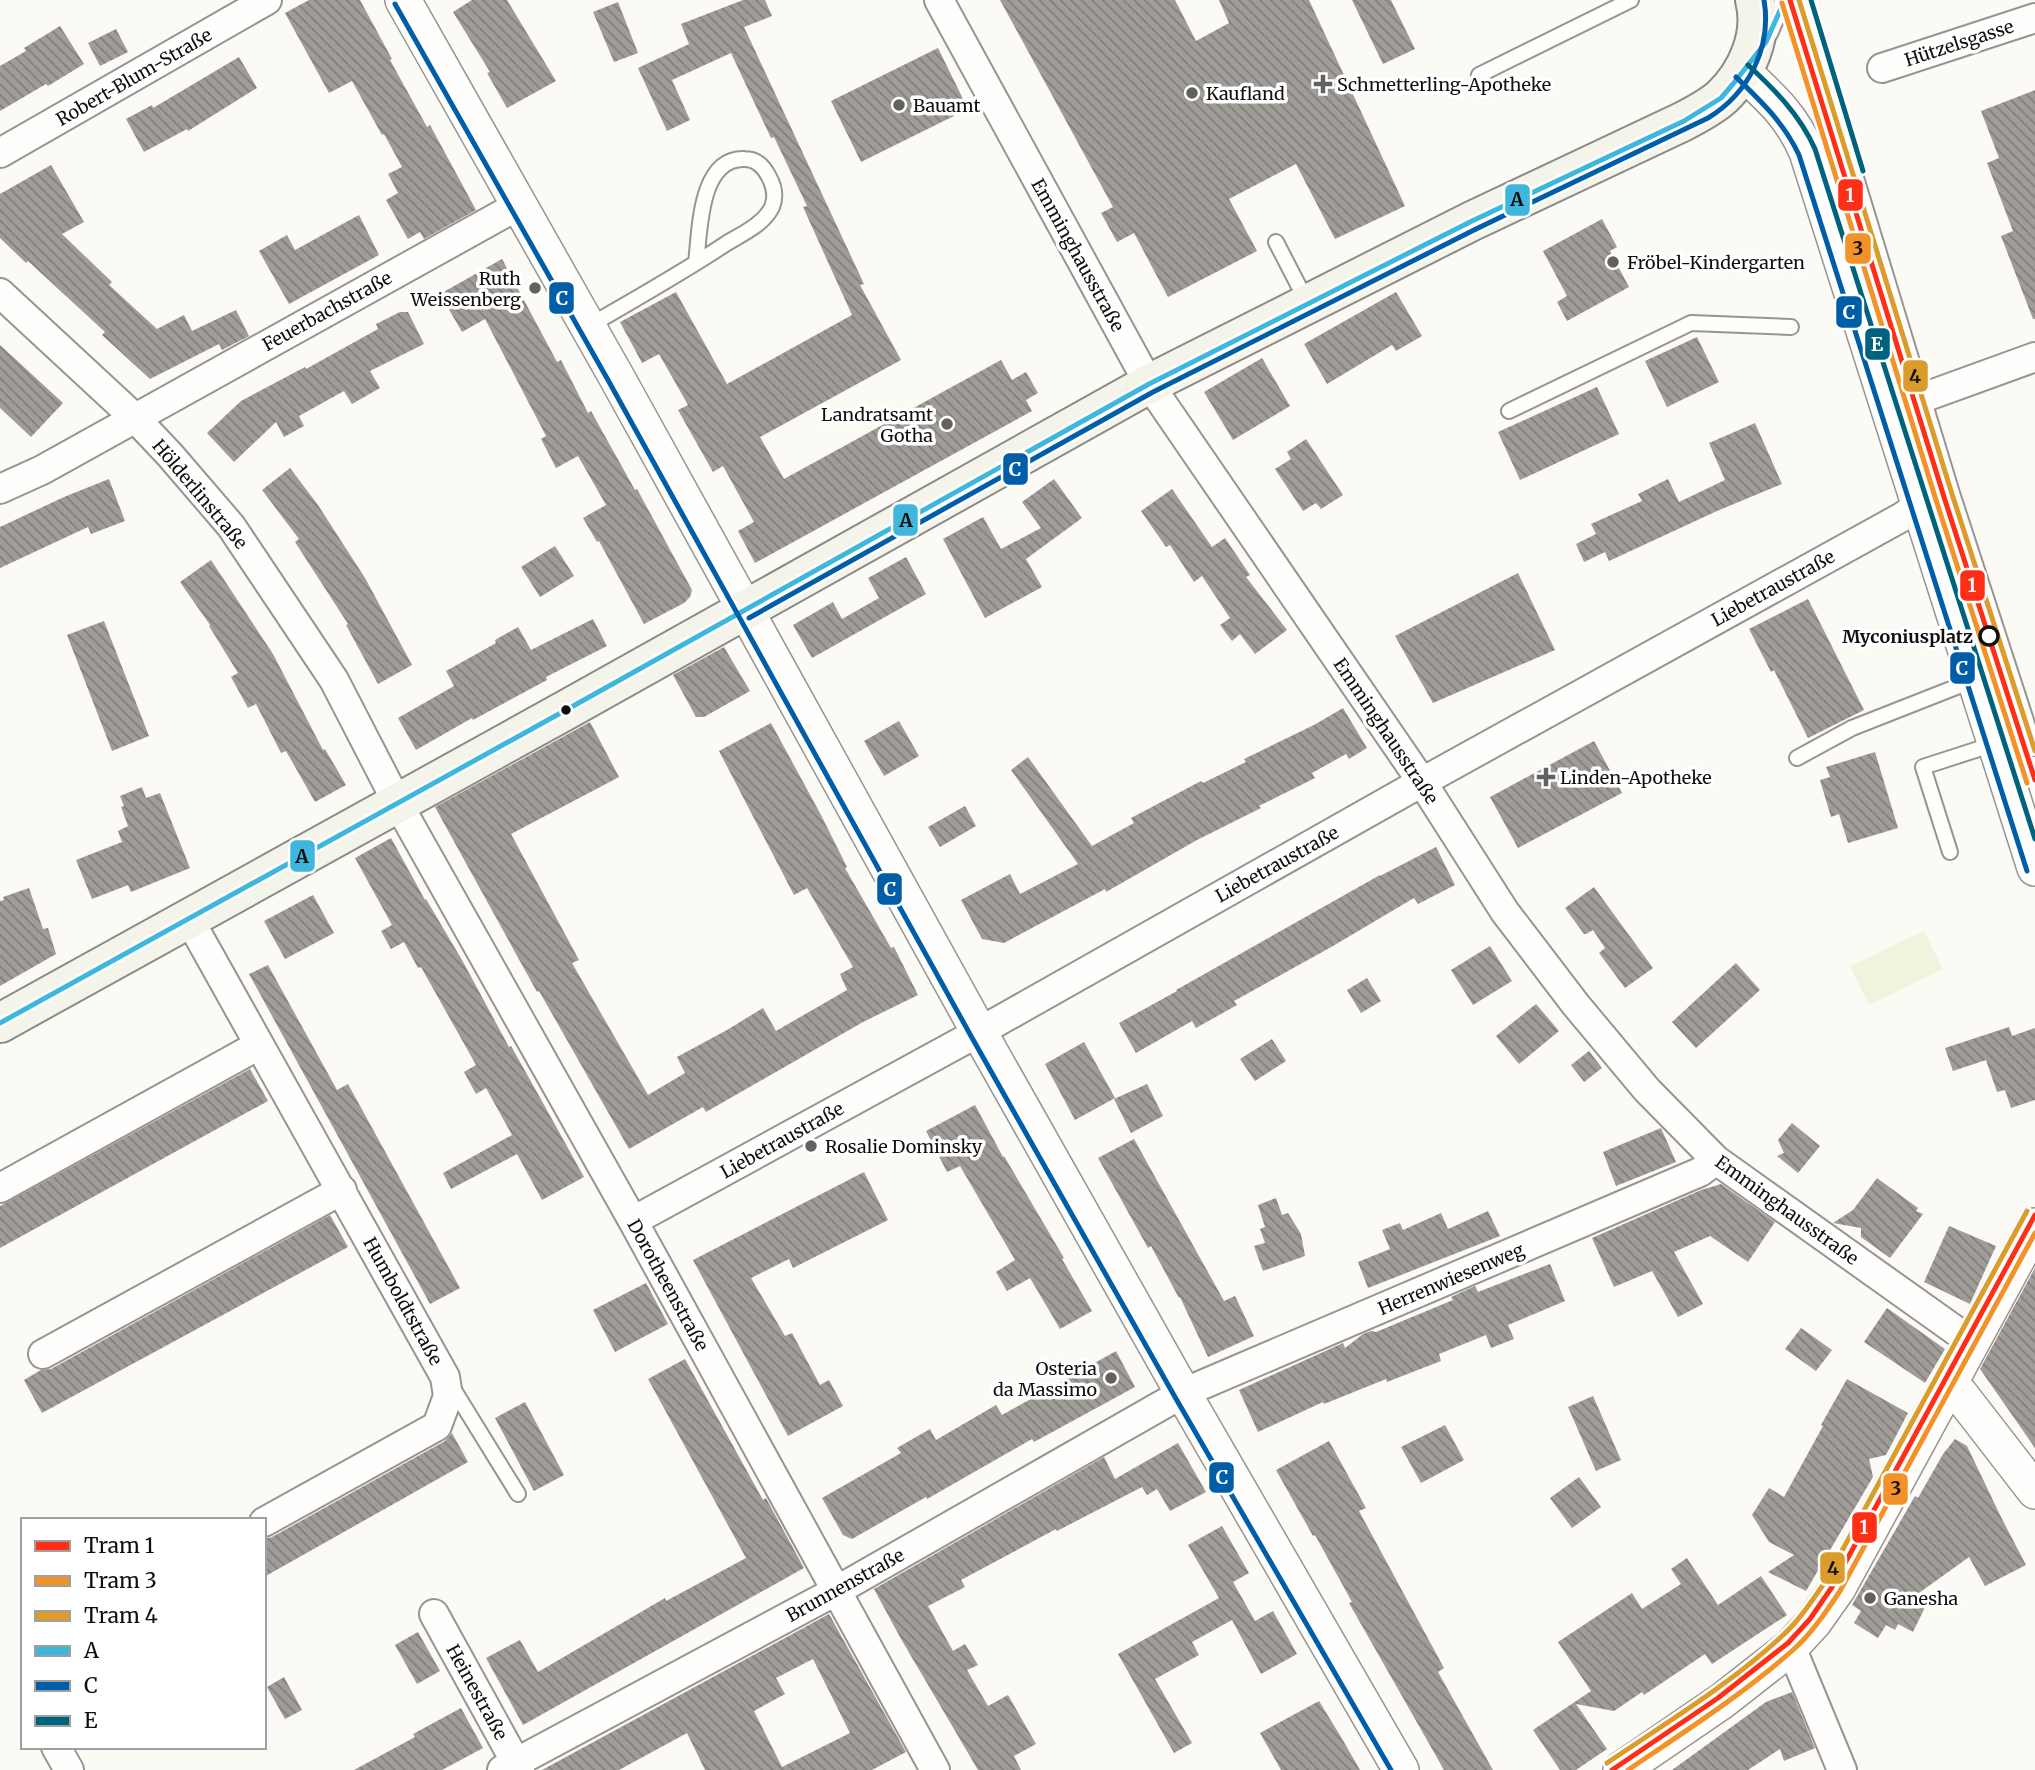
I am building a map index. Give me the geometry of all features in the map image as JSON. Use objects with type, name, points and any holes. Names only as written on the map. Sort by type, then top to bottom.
[{"type":"main road","points":[[0,1023],[1149,384],[1472,221],[1706,109],[1721,98],[1742,71],[1751,52],[1758,21],[1755,0]]},
{"type":"street","name":"Robert-Blum-Straße","points":[[0,153],[267,0]]},
{"type":"street","points":[[403,0],[588,326],[979,1032],[1183,1393],[1401,1770]]},
{"type":"street","name":"Emminghausstraße","points":[[939,0],[1149,384],[1422,782],[1505,912],[1647,1090],[1716,1160],[1973,1343]]},
{"type":"street","name":"Hützelsgasse","points":[[1882,68],[2035,18]]},
{"type":"street","points":[[1742,71],[1780,106],[1800,135],[2035,867]]},
{"type":"street","name":"Feuerbachstraße","points":[[0,489],[42,470],[519,205]]},
{"type":"street","name":"Hölderlinstraße","points":[[0,293],[135,418],[231,526],[334,680],[397,802]]},
{"type":"street","points":[[1889,410],[2035,357]]},
{"type":"street","name":"Liebetraustraße","points":[[633,1221],[979,1032],[1920,505]]},
{"type":"street","name":"Dorotheenstraße","points":[[397,802],[633,1221],[935,1770]]},
{"type":"street","name":"Humboldtstraße","points":[[189,919],[445,1377],[448,1396],[437,1426],[266,1521]]},
{"type":"street","points":[[0,1188],[259,1045]]},
{"type":"street","name":"Herrenwiesenweg","points":[[1183,1393],[1700,1172],[1716,1160]]},
{"type":"street","points":[[43,1354],[342,1190]]},
{"type":"street","points":[[1621,1770],[1722,1701],[1791,1647],[1815,1622],[1838,1588],[2035,1226]]},
{"type":"street","points":[[1949,1385],[1960,1394],[2035,1491]]},
{"type":"street","name":"Brunnenstraße","points":[[513,1768],[836,1591],[1183,1393]]},
{"type":"street","name":"Heinestraße","points":[[434,1614],[513,1768]]},
{"type":"street","points":[[1791,1647],[1842,1770]]},
{"type":"street","points":[[57,1749],[69,1770]]},
{"type":"lane","points":[[1479,75],[1632,0]]},
{"type":"lane","points":[[1742,71],[1766,42],[1782,6],[1782,0]]},
{"type":"lane","points":[[1802,0],[1952,494],[2035,748]]},
{"type":"lane","points":[[588,326],[696,263],[761,222],[772,206],[775,187],[765,169],[752,159],[735,158],[720,166],[712,180],[705,197],[696,263]]},
{"type":"lane","points":[[1276,242],[1308,304]]},
{"type":"lane","points":[[1509,411],[1691,323],[1791,327]]},
{"type":"lane","points":[[1797,758],[1852,728],[1975,679]]},
{"type":"lane","points":[[1950,852],[1923,767],[1996,743]]},
{"type":"lane","points":[[445,1377],[518,1493]]},
{"type":"green space","points":[[1924,931],[1943,969],[1869,1005],[1850,966]]},
{"type":"building","points":[[309,0],[360,0],[427,127],[430,125],[476,210],[424,239],[420,232],[408,239],[386,200],[398,193],[388,174],[402,167],[352,81],[329,93],[285,13]]},
{"type":"building","points":[[472,0],[507,0],[556,81],[507,108],[487,73],[490,72],[453,12]]},
{"type":"building","name":"Landratsamt Gotha","points":[[743,0],[765,0],[772,16],[744,27],[864,284],[860,285],[901,360],[760,437],[784,479],[1001,360],[1012,380],[1026,372],[1038,393],[1026,400],[1032,411],[755,563],[738,531],[754,522],[723,466],[713,472],[678,410],[688,405],[659,354],[642,363],[620,322],[676,292],[727,384],[852,315],[803,207],[807,206],[731,53],[672,80],[690,120],[667,131],[638,68],[689,44],[681,24]]},
{"type":"building","points":[[1000,0],[1175,0],[1196,41],[1229,23],[1219,0],[1309,0],[1405,206],[1335,239],[1296,164],[1229,199],[1257,251],[1168,297],[1134,233],[1117,242],[1101,213],[1113,207]]},
{"type":"building","points":[[1352,0],[1391,0],[1415,49],[1383,64]]},
{"type":"building","points":[[618,2],[638,53],[614,62],[593,12]]},
{"type":"building","points":[[60,26],[84,64],[0,111],[0,66]]},
{"type":"building","points":[[116,29],[128,52],[100,66],[88,43]]},
{"type":"building","name":"Bauamt","points":[[938,48],[968,109],[861,162],[831,101]]},
{"type":"building","points":[[239,57],[257,88],[188,131],[187,129],[144,152],[126,119],[152,105],[153,108]]},
{"type":"building","points":[[2035,90],[2033,319],[2001,236],[2013,231],[1987,163],[1999,158],[1981,111]]},
{"type":"building","points":[[51,165],[84,222],[62,234],[112,282],[109,285],[157,329],[184,315],[192,331],[236,310],[249,336],[222,350],[219,344],[150,379],[102,335],[105,332],[0,238],[0,194]]},
{"type":"building","points":[[359,215],[379,255],[289,304],[259,251],[287,235],[295,250]]},
{"type":"building","points":[[1602,219],[1617,247],[1610,251],[1629,287],[1567,321],[1557,302],[1567,296],[1543,251]]},
{"type":"building","points":[[502,259],[557,362],[561,360],[588,413],[591,411],[635,490],[637,489],[692,590],[684,603],[644,624],[599,541],[597,542],[583,518],[606,505],[578,456],[556,468],[541,439],[546,436],[485,319],[462,332],[440,294]]},
{"type":"building","points":[[1396,292],[1422,336],[1396,351],[1392,345],[1327,384],[1304,344]]},
{"type":"building","points":[[400,312],[408,312],[424,344],[370,371],[380,388],[352,404],[344,391],[299,416],[304,426],[284,437],[276,422],[234,462],[207,433],[241,401],[378,329],[376,324]]},
{"type":"building","points":[[1697,337],[1719,382],[1667,407],[1645,361]]},
{"type":"building","points":[[0,345],[63,403],[31,437],[0,408]]},
{"type":"building","points":[[1262,358],[1290,406],[1233,440],[1204,392]]},
{"type":"building","points":[[1597,387],[1619,434],[1520,480],[1498,432]]},
{"type":"building","points":[[1755,423],[1782,484],[1609,561],[1605,552],[1584,562],[1576,544],[1596,534],[1591,524],[1642,501],[1638,494],[1668,479],[1679,502],[1725,480],[1709,443]]},
{"type":"building","points":[[1306,439],[1343,495],[1321,509],[1316,503],[1303,511],[1275,469],[1291,459],[1287,452]]},
{"type":"building","points":[[290,468],[318,505],[365,578],[412,665],[378,684],[346,625],[348,624],[295,542],[299,539],[262,490]]},
{"type":"building","points":[[109,479],[125,521],[91,534],[88,527],[0,568],[0,527]]},
{"type":"building","points":[[1054,479],[1082,518],[1026,559],[1042,587],[985,618],[943,539],[983,517],[1001,549],[1041,528],[1022,502]]},
{"type":"building","points":[[1172,489],[1212,547],[1225,538],[1250,575],[1246,577],[1287,630],[1255,654],[1240,634],[1232,641],[1220,625],[1230,618],[1202,576],[1194,582],[1170,545],[1166,547],[1141,511]]},
{"type":"building","points":[[555,546],[574,576],[540,597],[521,567]]},
{"type":"building","points":[[906,557],[926,594],[812,658],[793,625],[833,602],[842,619],[879,598],[868,578]]},
{"type":"building","points":[[211,560],[273,654],[323,750],[325,749],[346,785],[315,802],[286,751],[281,753],[256,704],[248,708],[231,677],[238,673],[210,625],[180,582]]},
{"type":"building","points":[[1518,573],[1555,650],[1433,703],[1395,636]]},
{"type":"building","points":[[1808,599],[1864,710],[1808,738],[1774,670],[1771,672],[1749,629]]},
{"type":"building","points":[[593,619],[607,646],[416,750],[398,718],[454,686],[446,671],[496,643],[495,640],[518,627],[531,650]]},
{"type":"building","points":[[104,621],[149,736],[112,751],[67,635]]},
{"type":"building","points":[[724,647],[750,691],[704,717],[696,717],[673,675]]},
{"type":"building","points":[[1343,708],[1367,748],[1349,759],[1346,754],[1312,773],[1315,778],[1259,806],[1261,808],[1197,840],[1106,892],[1105,889],[1004,943],[982,939],[961,900],[1010,874],[1020,894],[1078,864],[1011,770],[1028,757],[1092,846],[1134,823],[1131,818],[1201,781],[1203,783],[1246,762],[1244,759]]},
{"type":"building","points":[[899,721],[919,756],[884,776],[864,741]]},
{"type":"building","points":[[590,722],[619,777],[511,834],[579,960],[572,963],[648,1095],[685,1073],[677,1057],[763,1008],[776,1031],[847,990],[840,974],[853,967],[807,888],[794,895],[719,751],[771,723],[821,815],[847,867],[845,868],[891,948],[894,947],[918,995],[863,1022],[706,1112],[703,1107],[629,1149],[539,991],[537,992],[435,807]]},
{"type":"building","points":[[1594,741],[1622,793],[1518,848],[1490,797]]},
{"type":"building","points":[[1875,752],[1898,828],[1848,843],[1839,814],[1831,817],[1820,780],[1830,777],[1826,767]]},
{"type":"building","points":[[142,787],[146,798],[160,793],[190,868],[131,892],[128,885],[92,899],[76,860],[122,842],[118,831],[128,826],[120,796]]},
{"type":"building","points":[[965,806],[976,826],[940,847],[928,827]]},
{"type":"building","points":[[391,838],[584,1177],[542,1200],[517,1154],[451,1189],[443,1173],[512,1135],[486,1088],[476,1094],[464,1072],[476,1065],[421,967],[418,968],[404,942],[391,949],[381,931],[392,925],[355,858]]},
{"type":"building","points":[[1436,847],[1455,885],[1418,904],[1414,898],[1234,1001],[1237,1005],[1196,1028],[1192,1021],[1136,1053],[1119,1023],[1380,875]]},
{"type":"building","points":[[1594,887],[1653,968],[1625,988],[1599,953],[1605,948],[1593,930],[1584,934],[1565,908]]},
{"type":"building","points":[[29,888],[43,929],[48,928],[56,954],[0,986],[0,901],[4,900],[3,897]]},
{"type":"building","points":[[313,895],[334,933],[285,959],[264,921]]},
{"type":"building","points":[[1490,946],[1512,981],[1473,1005],[1451,970]]},
{"type":"building","points":[[1736,963],[1760,990],[1696,1048],[1672,1022]]},
{"type":"building","points":[[268,965],[337,1090],[348,1084],[460,1288],[430,1304],[249,974]]},
{"type":"building","points":[[1367,978],[1381,1001],[1361,1013],[1347,990]]},
{"type":"building","points":[[1536,1004],[1559,1031],[1519,1064],[1496,1036]]},
{"type":"building","points":[[2009,1027],[2012,1036],[2035,1028],[2035,1100],[2011,1108],[2005,1090],[1997,1092],[1986,1060],[1953,1071],[1945,1048]]},
{"type":"building","points":[[1272,1039],[1286,1061],[1255,1081],[1240,1059]]},
{"type":"building","points":[[1084,1042],[1115,1098],[1075,1120],[1045,1064]]},
{"type":"building","points":[[1589,1051],[1602,1068],[1584,1082],[1571,1065]]},
{"type":"building","points":[[250,1069],[268,1101],[0,1248],[0,1206]]},
{"type":"building","points":[[1147,1084],[1163,1116],[1131,1133],[1114,1099]]},
{"type":"building","points":[[975,1105],[1092,1311],[1060,1329],[1030,1278],[1007,1291],[996,1272],[1015,1260],[960,1166],[947,1172],[926,1131]]},
{"type":"building","points":[[1792,1123],[1820,1146],[1798,1173],[1777,1156],[1784,1153],[1778,1140]]},
{"type":"building","points":[[1661,1128],[1676,1162],[1616,1186],[1603,1152]]},
{"type":"building","points":[[1134,1139],[1224,1301],[1235,1296],[1254,1336],[1208,1357],[1180,1297],[1151,1246],[1148,1248],[1098,1158]]},
{"type":"building","points":[[864,1172],[888,1220],[793,1268],[789,1259],[751,1278],[785,1336],[792,1333],[820,1385],[829,1380],[843,1406],[788,1436],[693,1260]]},
{"type":"building","points":[[1877,1178],[1923,1214],[1890,1258],[1861,1237],[1861,1228],[1833,1223],[1853,1210]]},
{"type":"building","points":[[1721,1184],[1775,1222],[1748,1262],[1710,1236],[1674,1252],[1703,1304],[1678,1317],[1652,1271],[1614,1287],[1592,1238],[1701,1190]]},
{"type":"building","points":[[1276,1198],[1282,1215],[1288,1213],[1301,1234],[1305,1256],[1263,1271],[1254,1246],[1265,1243],[1260,1229],[1265,1227],[1258,1205]]},
{"type":"building","points":[[1488,1211],[1500,1236],[1368,1288],[1358,1262],[1390,1249],[1382,1230],[1400,1223],[1403,1230],[1441,1213],[1448,1229]]},
{"type":"building","points":[[330,1215],[348,1247],[42,1413],[24,1380],[41,1370],[51,1369]]},
{"type":"building","points":[[1949,1226],[1996,1246],[1970,1304],[1924,1282]]},
{"type":"building","points":[[1550,1264],[1565,1301],[1508,1325],[1514,1339],[1491,1348],[1486,1335],[1439,1354],[1441,1361],[1324,1404],[1323,1402],[1258,1432],[1239,1390],[1343,1343],[1345,1348],[1363,1334],[1376,1332],[1453,1300],[1451,1297],[1475,1286],[1478,1292]]},
{"type":"building","points":[[2035,1268],[2035,1448],[1980,1369]]},
{"type":"building","points":[[646,1283],[668,1324],[615,1352],[593,1310]]},
{"type":"building","points":[[1887,1308],[1945,1349],[1925,1383],[1864,1342]]},
{"type":"building","points":[[1801,1328],[1832,1350],[1816,1371],[1785,1349]]},
{"type":"building","points":[[1116,1351],[1135,1387],[1034,1442],[1032,1439],[852,1539],[843,1535],[822,1498],[901,1453],[897,1448],[930,1429],[936,1440],[996,1405],[1002,1415]]},
{"type":"building","points":[[685,1359],[804,1568],[523,1725],[486,1658],[520,1640],[538,1672],[665,1598],[666,1601],[746,1558],[648,1379]]},
{"type":"building","points":[[1847,1379],[1908,1413],[1886,1455],[1869,1459],[1873,1477],[1806,1591],[1768,1572],[1794,1555],[1769,1542],[1752,1515],[1769,1488],[1784,1497]]},
{"type":"building","points":[[1593,1396],[1621,1460],[1596,1471],[1568,1407]]},
{"type":"building","points":[[525,1402],[564,1475],[534,1491],[495,1418]]},
{"type":"building","points":[[1445,1425],[1464,1460],[1421,1483],[1401,1447]]},
{"type":"building","points":[[452,1433],[468,1462],[266,1576],[266,1538],[445,1441]]},
{"type":"building","points":[[1955,1439],[1967,1446],[2026,1565],[1985,1586],[1969,1557],[1919,1593],[1929,1599],[1913,1632],[1898,1624],[1895,1630],[1886,1625],[1878,1638],[1854,1623],[1861,1611],[1852,1605],[1915,1496],[1918,1498],[1943,1454]]},
{"type":"building","points":[[1329,1441],[1366,1508],[1359,1511],[1444,1668],[1438,1672],[1493,1770],[1444,1770],[1349,1603],[1352,1602],[1315,1535],[1313,1536],[1276,1470]]},
{"type":"building","points":[[1178,1443],[1206,1492],[1170,1511],[1157,1489],[1147,1495],[1142,1487],[961,1580],[965,1587],[928,1606],[953,1651],[965,1644],[978,1665],[967,1670],[988,1706],[1008,1695],[1036,1744],[1014,1756],[1021,1770],[978,1770],[874,1589],[1104,1457],[1115,1479]]},
{"type":"building","points":[[1579,1477],[1601,1507],[1572,1528],[1550,1498]]},
{"type":"building","points":[[1222,1526],[1249,1573],[1233,1582],[1255,1621],[1273,1611],[1297,1654],[1261,1674],[1232,1620],[1192,1642],[1199,1655],[1155,1679],[1192,1743],[1174,1753],[1118,1654],[1219,1598],[1188,1545]]},
{"type":"building","points":[[1687,1558],[1718,1605],[1761,1576],[1787,1615],[1712,1664],[1705,1654],[1644,1695],[1642,1692],[1614,1711],[1576,1704],[1607,1749],[1576,1770],[1560,1770],[1533,1730],[1591,1691],[1558,1642],[1632,1593],[1642,1609],[1681,1584],[1671,1569]]},
{"type":"building","points":[[829,1614],[906,1752],[872,1770],[705,1770],[687,1733],[619,1770],[542,1770]],"holes":[[[813,1659],[850,1733],[782,1767],[754,1711],[785,1694],[776,1678]]]},
{"type":"building","points":[[418,1632],[440,1671],[417,1684],[395,1645]]},
{"type":"building","points":[[284,1677],[302,1710],[285,1719],[267,1687]]},
{"type":"building","points":[[1792,1692],[1815,1748],[1784,1761],[1780,1749],[1748,1770],[1672,1770],[1766,1702]]},
{"type":"building","points":[[1319,1701],[1360,1770],[1281,1770],[1260,1733]]},
{"type":"building","points":[[461,1708],[483,1748],[442,1770],[354,1770],[415,1737],[413,1734]]},
{"type":"tram line","name":"1","points":[[1790,0],[2035,780]]},
{"type":"tram line","name":"4","points":[[1799,0],[1952,494],[2035,751]]},
{"type":"tram line","name":"3","points":[[1782,3],[2027,783]]},
{"type":"tram line","name":"4","points":[[1607,1763],[1697,1703],[1761,1655],[1804,1611],[1825,1582],[2027,1211]]},
{"type":"tram line","name":"1","points":[[1612,1770],[1718,1698],[1788,1643],[1810,1619],[1832,1587],[2035,1215]]},
{"type":"tram line","name":"3","points":[[1628,1770],[1754,1682],[1793,1650],[1818,1622],[1840,1591],[2035,1233]]},
{"type":"transit line","name":"C","points":[[749,618],[1153,392],[1476,229],[1708,118],[1735,96],[1754,67],[1764,35],[1764,0]]},
{"type":"transit line","name":"A","points":[[0,1023],[1149,384],[1472,221],[1684,121],[1721,98],[1733,84],[1766,42],[1782,6],[1782,0]]},
{"type":"transit line","name":"E","points":[[1811,0],[1863,171]]},
{"type":"transit line","name":"C","points":[[395,4],[608,380],[971,1036],[1175,1397],[1391,1770]]},
{"type":"transit line","name":"E","points":[[1748,65],[1786,104],[1815,149],[2035,839]]},
{"type":"transit line","name":"C","points":[[1736,77],[1779,123],[1799,155],[2027,871]]},
{"type":"place","name":"Schmetterling-Apotheke","points":[[1323,84]]},
{"type":"place","name":"Kaufland","points":[[1192,93]]},
{"type":"place","name":"Bauamt","points":[[899,105]]},
{"type":"place","name":"Fröbel-Kindergarten","points":[[1613,262]]},
{"type":"place","name":"Ruth Weissenberg","points":[[535,288]]},
{"type":"place","name":"Landratsamt Gotha","points":[[947,424]]},
{"type":"place","name":"Myconiusplatz","points":[[1989,636]]},
{"type":"place","name":"Linden-Apotheke","points":[[1546,777]]},
{"type":"place","name":"Rosalie Dominsky","points":[[811,1146]]},
{"type":"place","name":"Osteria da Massimo","points":[[1111,1378]]},
{"type":"place","name":"Ganesha","points":[[1870,1598]]}]
